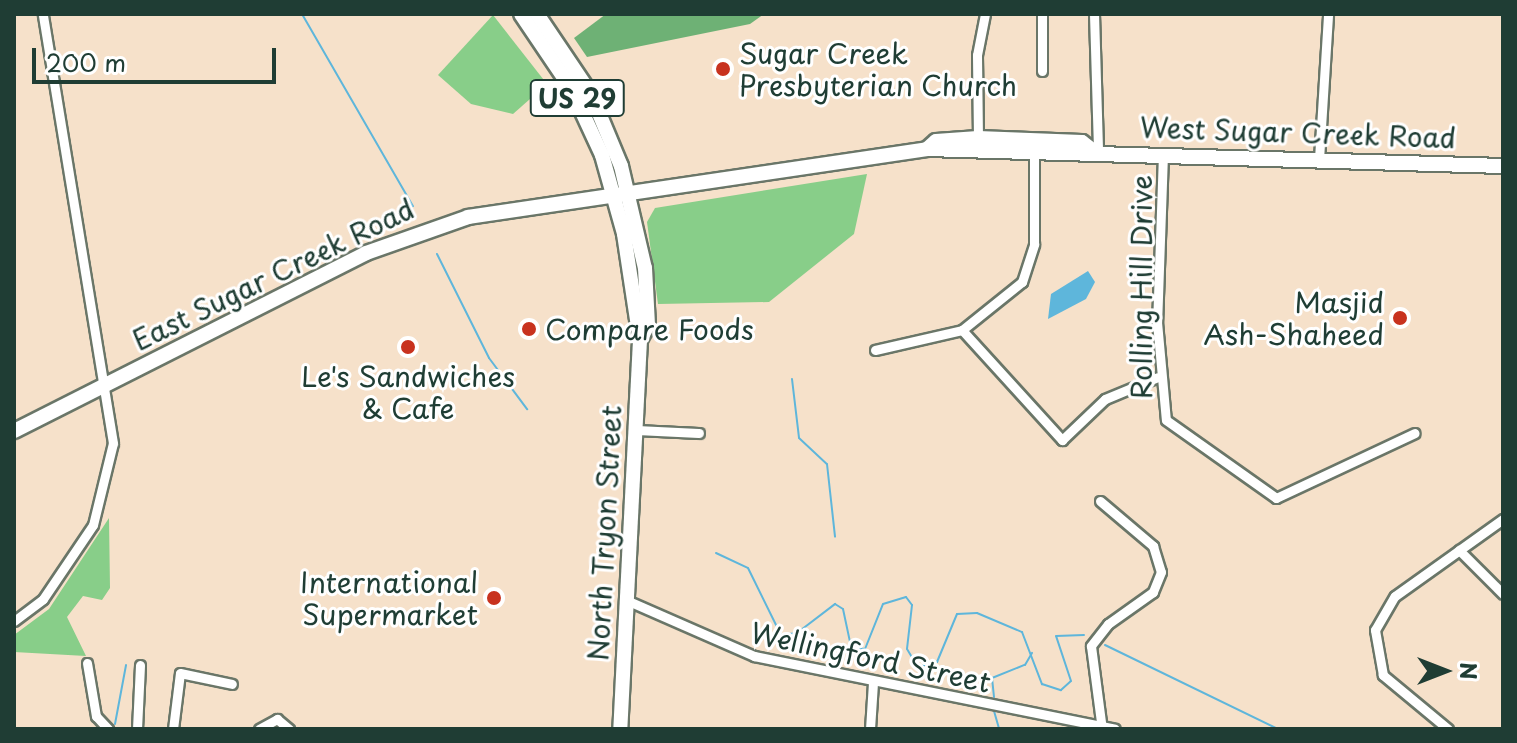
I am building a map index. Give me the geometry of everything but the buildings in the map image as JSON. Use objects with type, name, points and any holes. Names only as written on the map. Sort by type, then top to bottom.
[{"type":"main road","name":"North Tryon Street","points":[[521,14],[571,88],[621,191]]},
{"type":"main road","name":"North Tryon Street","points":[[537,14],[591,94],[621,191],[640,340],[620,729]]},
{"type":"main road","name":"West Sugar Creek Road","points":[[927,149],[936,141],[978,138],[1082,142],[1094,149]]},
{"type":"main road","name":"West Sugar Creek Road","points":[[621,191],[927,149],[1034,152],[1094,149],[1503,166]]},
{"type":"main road","name":"East Sugar Creek Road","points":[[14,431],[424,228],[621,191]]},
{"type":"street","points":[[14,621],[53,586],[100,509],[113,443],[107,383],[43,14]]},
{"type":"street","points":[[978,138],[977,55],[985,14]]},
{"type":"street","points":[[1042,14],[1042,71]]},
{"type":"street","points":[[1094,14],[1094,149]]},
{"type":"street","points":[[1319,159],[1328,14]]},
{"type":"street","points":[[875,350],[962,330],[1030,270],[1034,152]]},
{"type":"street","name":"Rolling Hill Drive","points":[[1163,152],[1158,377],[1166,420],[1270,497],[1415,433]]},
{"type":"street","points":[[962,330],[1062,440],[1105,399],[1158,377]]},
{"type":"street","points":[[636,430],[699,433]]},
{"type":"street","points":[[1100,501],[1153,546],[1159,583],[1094,640],[1090,665],[1102,728]]},
{"type":"street","points":[[1448,729],[1389,683],[1374,636],[1391,600],[1503,519]]},
{"type":"street","points":[[1459,550],[1503,594]]},
{"type":"street","name":"Wellingford Street","points":[[626,600],[733,650],[873,682],[1115,729]]},
{"type":"street","points":[[87,663],[96,716],[108,729]]},
{"type":"street","points":[[137,729],[140,665]]},
{"type":"street","points":[[173,729],[180,673],[232,684]]},
{"type":"street","points":[[870,729],[873,682]]},
{"type":"street","points":[[259,729],[277,719],[289,729]]},
{"type":"green space","points":[[606,14],[764,14],[750,24],[587,57],[574,38]]},
{"type":"green space","points":[[493,15],[547,84],[513,114],[471,104],[438,75]]},
{"type":"green space","points":[[867,174],[854,234],[769,302],[658,304],[647,222],[655,208]]},
{"type":"green space","points":[[109,518],[110,588],[102,600],[83,596],[67,617],[86,656],[14,652],[14,635],[49,609]]},
{"type":"water","points":[[1088,271],[1095,282],[1086,299],[1048,319],[1051,294]]},
{"type":"waterway","points":[[302,14],[413,206]]},
{"type":"waterway","points":[[437,254],[489,358],[527,409]]},
{"type":"waterway","points":[[792,379],[799,438],[827,464],[835,537]]},
{"type":"waterway","points":[[716,553],[748,568],[781,635],[797,633],[835,604],[843,609],[851,647],[865,649],[883,604],[906,597],[912,605],[907,649],[918,667],[937,662],[957,614],[977,613],[1022,632],[1042,684],[1061,690],[1071,681],[1056,636],[1084,635]]},
{"type":"waterway","points":[[1105,645],[1278,729]]},
{"type":"waterway","points":[[994,697],[992,678],[1025,665],[1032,653]]},
{"type":"waterway","points":[[115,724],[126,665]]},
{"type":"waterway","points":[[994,711],[999,729]]},
{"type":"place","name":"Sugar Creek Presbyterian Church","points":[[723,69]]},
{"type":"place","name":"Masjid Ash-Shaheed","points":[[1400,318]]},
{"type":"place","name":"Compare Foods","points":[[529,329]]},
{"type":"place","name":"Le's Sandwiches & Cafe","points":[[408,347]]},
{"type":"place","name":"International Supermarket","points":[[494,598]]}]
